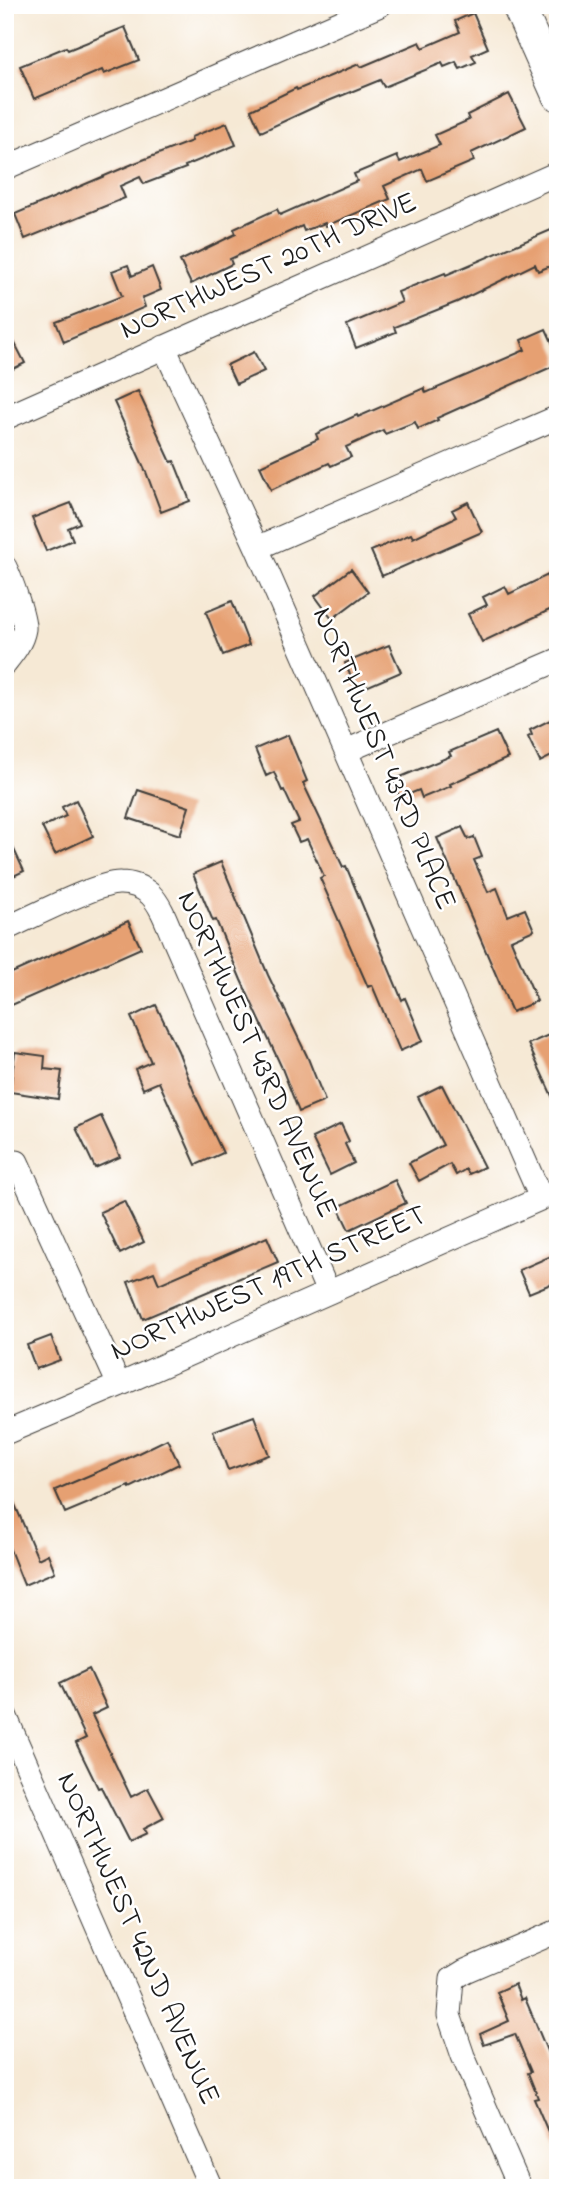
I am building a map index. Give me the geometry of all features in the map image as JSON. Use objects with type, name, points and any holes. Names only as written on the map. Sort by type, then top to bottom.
[{"type":"street","points":[[5,168],[380,5]]},
{"type":"street","points":[[518,5],[558,95]]},
{"type":"street","name":"NORTHWEST 20TH DRIVE","points":[[5,418],[558,173]]},
{"type":"street","name":"NORTHWEST 43RD PLACE","points":[[164,347],[549,1194]]},
{"type":"street","points":[[257,548],[558,417]]},
{"type":"street","points":[[5,566],[25,628],[11,655]]},
{"type":"street","points":[[346,751],[558,660]]},
{"type":"street","name":"NORTHWEST 43RD AVENUE","points":[[5,929],[99,887],[119,883],[138,886],[150,895],[158,905],[328,1292]]},
{"type":"street","points":[[17,1162],[119,1385]]},
{"type":"street","name":"NORTHWEST 19TH STREET","points":[[5,1433],[549,1194]]},
{"type":"street","name":"NORTHWEST 42ND AVENUE","points":[[5,1715],[211,2188]]},
{"type":"street","points":[[520,2188],[463,2056],[449,2015],[452,1979],[558,1931]]},
{"type":"building","points":[[473,13],[488,48],[472,55],[476,62],[460,69],[456,62],[444,67],[442,63],[384,87],[380,80],[261,132],[251,110],[296,88],[297,90],[359,64],[361,67],[420,42],[423,48],[460,32],[455,21]]},
{"type":"building","points":[[125,27],[139,60],[104,74],[102,70],[34,99],[20,66]]},
{"type":"building","points":[[509,94],[526,127],[471,153],[474,161],[427,181],[422,169],[384,186],[390,199],[326,226],[325,223],[304,231],[302,226],[230,259],[232,264],[191,284],[180,261],[236,234],[234,229],[277,209],[280,215],[357,181],[354,174],[397,156],[400,162],[440,145],[435,135],[469,120],[467,115]]},
{"type":"building","points":[[227,123],[236,145],[144,184],[140,177],[120,186],[125,198],[25,239],[15,214],[192,141],[191,137]]},
{"type":"building","points":[[558,227],[558,263],[538,271],[535,264],[457,302],[394,327],[396,332],[356,348],[347,325],[402,302],[398,292],[445,273],[446,275]]},
{"type":"building","points":[[128,265],[132,276],[152,267],[161,290],[142,298],[145,307],[64,342],[56,322],[122,296],[112,271]]},
{"type":"building","points":[[5,324],[25,363],[5,373]]},
{"type":"building","points":[[546,329],[558,355],[558,364],[418,429],[415,422],[385,434],[383,430],[346,447],[351,457],[331,466],[329,463],[271,490],[260,466],[318,439],[316,434],[357,415],[358,417],[424,388],[426,393],[525,350],[521,340]]},
{"type":"building","points":[[254,352],[264,371],[236,384],[227,365]]},
{"type":"building","points":[[138,391],[171,462],[174,461],[190,501],[161,512],[114,402]]},
{"type":"building","points":[[468,502],[482,532],[382,576],[371,551],[411,534],[413,538],[456,517],[452,510]]},
{"type":"building","points":[[71,503],[80,523],[68,528],[73,540],[46,551],[32,518]]},
{"type":"building","points":[[351,569],[368,592],[332,619],[315,596]]},
{"type":"building","points":[[558,570],[558,606],[482,642],[468,614],[487,605],[483,597],[505,586],[509,594]]},
{"type":"building","points":[[232,601],[249,645],[223,655],[206,612]]},
{"type":"building","points":[[389,645],[401,672],[357,691],[345,663]]},
{"type":"building","points":[[558,716],[558,753],[540,762],[528,737],[532,735],[530,730]]},
{"type":"building","points":[[496,732],[508,758],[422,798],[419,790],[400,798],[393,780],[451,756],[449,752]]},
{"type":"building","points":[[288,735],[307,781],[303,783],[343,867],[346,866],[402,1000],[405,998],[423,1041],[400,1051],[372,985],[368,987],[320,878],[324,876],[307,839],[299,842],[291,825],[299,822],[284,790],[282,791],[274,772],[266,776],[255,749]]},
{"type":"building","points":[[138,790],[189,807],[180,835],[128,818]]},
{"type":"building","points":[[76,800],[93,836],[55,854],[42,827],[66,816],[62,807]]},
{"type":"building","points":[[462,827],[468,839],[474,837],[482,857],[474,860],[488,892],[497,888],[508,916],[525,909],[534,930],[511,940],[537,1001],[512,1012],[437,838]]},
{"type":"building","points":[[5,830],[24,871],[5,880]]},
{"type":"building","points":[[221,862],[325,1101],[299,1112],[216,920],[213,921],[193,874]]},
{"type":"building","points":[[128,921],[141,948],[5,1008],[5,976]]},
{"type":"building","points":[[156,1005],[223,1153],[196,1165],[159,1082],[143,1089],[135,1069],[151,1062],[131,1017]]},
{"type":"building","points":[[558,1031],[558,1109],[528,1044]]},
{"type":"building","points":[[15,1052],[45,1056],[44,1069],[62,1071],[58,1099],[10,1092]]},
{"type":"building","points":[[442,1085],[484,1167],[469,1174],[466,1169],[456,1175],[450,1164],[419,1181],[409,1163],[443,1145],[418,1097]]},
{"type":"building","points":[[101,1116],[120,1157],[95,1168],[76,1128]]},
{"type":"building","points":[[341,1124],[349,1141],[345,1144],[354,1163],[330,1175],[312,1138]]},
{"type":"building","points":[[395,1180],[406,1203],[349,1230],[338,1207]]},
{"type":"building","points":[[124,1201],[144,1242],[120,1254],[100,1212]]},
{"type":"building","points":[[267,1237],[278,1262],[143,1319],[128,1282],[154,1272],[159,1284]]},
{"type":"building","points":[[558,1253],[558,1281],[529,1293],[519,1270]]},
{"type":"building","points":[[51,1336],[60,1360],[36,1369],[27,1345]]},
{"type":"building","points":[[254,1416],[269,1455],[228,1470],[213,1431]]},
{"type":"building","points":[[167,1439],[179,1464],[130,1488],[129,1486],[65,1513],[55,1490]]},
{"type":"building","points":[[5,1481],[38,1559],[48,1554],[55,1572],[24,1585],[5,1537]]},
{"type":"building","points":[[89,1669],[107,1708],[92,1715],[131,1797],[148,1788],[164,1818],[143,1829],[146,1834],[129,1842],[76,1743],[86,1738],[60,1683]]},
{"type":"building","points":[[515,1984],[521,2000],[525,1998],[552,2063],[554,2062],[558,2071],[558,2155],[534,2099],[538,2098],[528,2073],[531,2072],[515,2034],[484,2045],[480,2034],[509,2021],[497,1992]]}]
